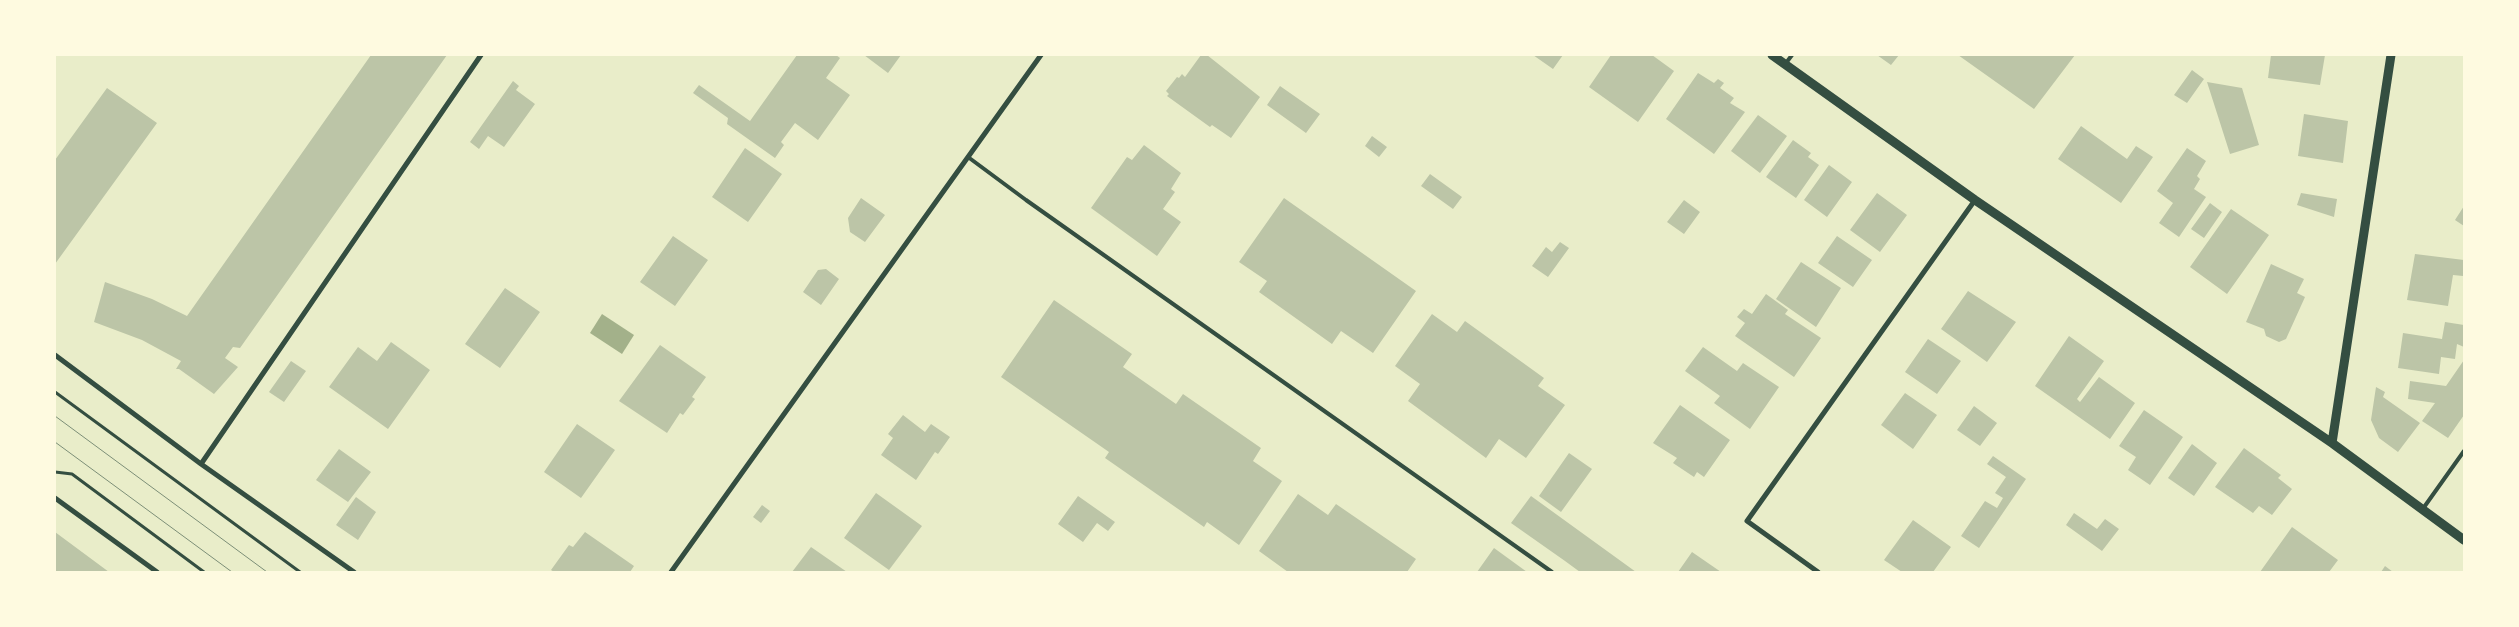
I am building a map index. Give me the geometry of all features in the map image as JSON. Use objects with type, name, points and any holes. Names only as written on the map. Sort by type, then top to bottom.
[{"type":"street","points":[[201,464],[482,55]]},
{"type":"street","points":[[671,572],[1041,55]]},
{"type":"street","points":[[1772,55],[1975,200],[2332,444],[2464,540]]},
{"type":"street","points":[[2332,444],[2392,55]]},
{"type":"street","points":[[1818,572],[1747,521],[1975,200]]},
{"type":"street","points":[[55,355],[201,464],[354,572]]},
{"type":"street","points":[[55,498],[157,572]]},
{"type":"lane","points":[[1785,64],[1792,55]]},
{"type":"lane","points":[[968,156],[1026,200],[1552,572]]},
{"type":"lane","points":[[2422,510],[2464,451]]},
{"type":"path","points":[[55,392],[300,572]]},
{"type":"path","points":[[55,472],[72,474],[204,572]]},
{"type":"shaded area","points":[[602,314],[634,335],[622,354],[590,333]]},
{"type":"building","points":[[371,55],[447,55],[240,348],[233,347],[225,358],[238,367],[214,394],[179,369],[176,369],[181,361],[142,340],[94,322],[105,282],[152,299],[187,316]]},
{"type":"building","points":[[797,55],[836,55],[840,58],[826,78],[850,95],[818,140],[795,123],[781,142],[784,145],[775,158],[727,124],[728,118],[693,93],[699,85],[750,121]]},
{"type":"building","points":[[864,55],[901,55],[888,73]]},
{"type":"building","points":[[1201,55],[1207,55],[1260,97],[1231,138],[1212,125],[1210,127],[1167,96],[1169,94],[1166,91],[1177,77],[1179,78],[1182,74],[1185,77]]},
{"type":"building","points":[[1533,55],[1563,55],[1553,69]]},
{"type":"building","points":[[1611,55],[1652,55],[1674,71],[1638,122],[1589,87]]},
{"type":"building","points":[[1877,55],[1899,55],[1891,65]]},
{"type":"building","points":[[1958,55],[2075,55],[2034,109]]},
{"type":"building","points":[[2271,55],[2325,55],[2320,85],[2268,78]]},
{"type":"building","points":[[2192,70],[2204,79],[2187,103],[2174,95]]},
{"type":"building","points":[[1698,73],[1714,83],[1718,79],[1724,83],[1720,88],[1734,98],[1730,103],[1745,112],[1714,154],[1666,119]]},
{"type":"building","points":[[513,81],[519,86],[516,90],[535,104],[504,147],[488,136],[479,149],[470,142]]},
{"type":"building","points":[[2207,82],[2242,88],[2259,145],[2230,154]]},
{"type":"building","points":[[1280,86],[1320,114],[1306,133],[1267,105]]},
{"type":"building","points":[[107,88],[157,123],[55,264],[55,160]]},
{"type":"building","points":[[2304,114],[2348,121],[2343,163],[2298,156]]},
{"type":"building","points":[[1758,115],[1787,136],[1760,173],[1731,151]]},
{"type":"building","points":[[2081,126],[2127,159],[2136,146],[2153,157],[2121,203],[2058,159]]},
{"type":"building","points":[[1372,136],[1387,147],[1379,157],[1365,146]]},
{"type":"building","points":[[1793,140],[1811,153],[1808,157],[1819,165],[1796,198],[1766,177]]},
{"type":"building","points":[[1144,145],[1181,173],[1171,189],[1175,192],[1163,209],[1181,222],[1157,256],[1091,208],[1127,157],[1132,160]]},
{"type":"building","points":[[745,148],[782,174],[748,222],[712,197]]},
{"type":"building","points":[[2187,148],[2206,161],[2197,176],[2200,179],[2194,189],[2206,197],[2179,237],[2159,223],[2173,203],[2157,191]]},
{"type":"building","points":[[1829,165],[1852,182],[1827,217],[1804,200]]},
{"type":"building","points":[[1430,174],[1462,197],[1453,209],[1421,186]]},
{"type":"building","points":[[1877,193],[1907,215],[1880,252],[1850,230]]},
{"type":"building","points":[[2301,193],[2337,199],[2334,217],[2297,205]]},
{"type":"building","points":[[861,198],[885,215],[865,242],[850,232],[848,218]]},
{"type":"building","points":[[1284,198],[1416,291],[1373,353],[1341,331],[1332,344],[1259,292],[1267,281],[1239,262]]},
{"type":"building","points":[[1684,200],[1700,212],[1684,234],[1667,222]]},
{"type":"building","points":[[2210,203],[2222,212],[2204,238],[2191,229]]},
{"type":"building","points":[[2464,206],[2464,226],[2455,220]]},
{"type":"building","points":[[2231,209],[2269,235],[2227,294],[2190,267]]},
{"type":"building","points":[[673,236],[708,260],[675,306],[640,282]]},
{"type":"building","points":[[1837,236],[1872,260],[1853,287],[1818,263]]},
{"type":"building","points":[[1560,242],[1569,248],[1548,277],[1532,266],[1546,247],[1552,252]]},
{"type":"building","points":[[2415,254],[2464,260],[2463,276],[2453,275],[2448,306],[2407,300]]},
{"type":"building","points":[[1801,262],[1841,288],[1816,327],[1776,299]]},
{"type":"building","points":[[2271,264],[2304,279],[2297,293],[2305,297],[2286,339],[2279,342],[2266,336],[2264,329],[2246,322]]},
{"type":"building","points":[[826,269],[839,279],[821,305],[803,292],[818,270]]},
{"type":"building","points":[[505,288],[540,312],[500,368],[465,344]]},
{"type":"building","points":[[1968,291],[2016,322],[1987,362],[1941,329]]},
{"type":"building","points":[[1766,294],[1788,310],[1785,314],[1821,338],[1794,377],[1735,336],[1745,323],[1737,317],[1744,309],[1752,314]]},
{"type":"building","points":[[1054,300],[1132,354],[1123,367],[1176,404],[1183,394],[1261,448],[1253,461],[1282,481],[1239,545],[1207,522],[1204,527],[1105,458],[1109,452],[1001,377]]},
{"type":"building","points":[[1432,314],[1457,332],[1465,321],[1544,378],[1538,386],[1565,405],[1526,458],[1499,439],[1486,458],[1408,401],[1420,384],[1395,366]]},
{"type":"building","points":[[2445,322],[2464,325],[2464,347],[2457,344],[2455,359],[2441,357],[2439,374],[2398,368],[2403,333],[2442,339]]},
{"type":"building","points":[[2069,336],[2104,361],[2077,399],[2080,402],[2099,377],[2135,403],[2110,439],[2035,386]]},
{"type":"building","points":[[1928,339],[1961,361],[1937,394],[1905,372]]},
{"type":"building","points":[[391,342],[430,370],[388,429],[329,387],[358,347],[377,361]]},
{"type":"building","points":[[660,345],[706,377],[692,397],[695,399],[683,415],[680,413],[667,433],[619,401]]},
{"type":"building","points":[[1703,347],[1737,371],[1743,363],[1779,387],[1750,429],[1714,403],[1720,396],[1685,371]]},
{"type":"building","points":[[2464,360],[2464,415],[2448,438],[2422,421],[2435,403],[2408,399],[2410,381],[2446,386]]},
{"type":"building","points":[[291,361],[306,371],[284,402],[269,392]]},
{"type":"building","points":[[2376,387],[2385,392],[2383,397],[2420,423],[2398,452],[2379,438],[2371,420]]},
{"type":"building","points":[[1905,393],[1937,415],[1913,449],[1881,425]]},
{"type":"building","points":[[1680,405],[1730,440],[1704,477],[1697,472],[1694,477],[1673,463],[1677,458],[1653,443]]},
{"type":"building","points":[[1974,406],[1997,423],[1980,446],[1957,430]]},
{"type":"building","points":[[2144,410],[2183,437],[2150,485],[2128,470],[2136,457],[2119,446]]},
{"type":"building","points":[[903,415],[925,432],[931,424],[950,437],[938,454],[935,452],[916,480],[881,455],[893,438],[888,434]]},
{"type":"building","points":[[577,424],[615,450],[581,498],[544,472]]},
{"type":"building","points":[[2192,444],[2217,463],[2194,496],[2168,478]]},
{"type":"building","points":[[2244,448],[2281,475],[2278,478],[2292,489],[2272,515],[2259,506],[2253,513],[2215,487]]},
{"type":"building","points":[[339,449],[371,472],[348,502],[316,480]]},
{"type":"building","points":[[1569,453],[1592,469],[1561,512],[1539,496]]},
{"type":"building","points":[[1993,456],[2026,479],[1979,548],[1961,536],[1985,501],[1997,508],[2003,498],[1995,493],[2006,477],[1987,464]]},
{"type":"building","points":[[876,493],[922,526],[889,570],[844,538]]},
{"type":"building","points":[[1298,494],[1328,515],[1336,504],[1416,559],[1407,572],[1288,572],[1259,551]]},
{"type":"building","points":[[1078,496],[1115,522],[1108,531],[1097,523],[1083,542],[1058,524]]},
{"type":"building","points":[[1531,496],[1636,572],[1580,572],[1511,523]]},
{"type":"building","points":[[356,497],[376,512],[358,540],[336,525]]},
{"type":"building","points":[[762,505],[770,511],[761,523],[753,517]]},
{"type":"building","points":[[2074,513],[2097,529],[2105,519],[2119,529],[2102,551],[2066,525]]},
{"type":"building","points":[[1913,520],[1951,547],[1933,572],[1902,572],[1884,560]]},
{"type":"building","points":[[2292,527],[2338,560],[2329,572],[2260,572]]},
{"type":"building","points":[[55,532],[109,572],[55,572]]},
{"type":"building","points":[[585,532],[634,566],[630,572],[554,572],[551,570],[569,545],[573,547]]},
{"type":"building","points":[[811,547],[847,572],[792,572]]},
{"type":"building","points":[[1494,548],[1527,572],[1477,572]]},
{"type":"building","points":[[1692,552],[1721,572],[1678,572]]},
{"type":"building","points":[[2385,566],[2393,572],[2381,572]]},
{"type":"tram line","points":[[55,416],[267,572]]},
{"type":"tram line","points":[[55,442],[232,572]]}]
